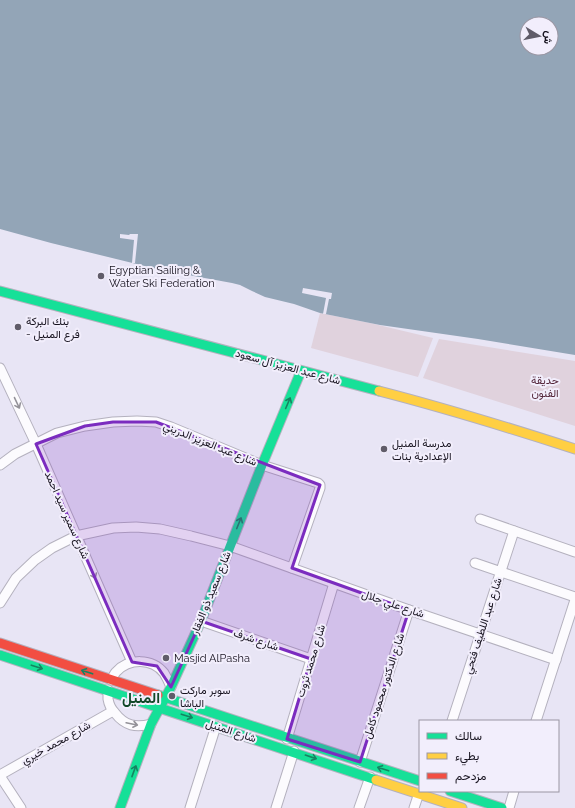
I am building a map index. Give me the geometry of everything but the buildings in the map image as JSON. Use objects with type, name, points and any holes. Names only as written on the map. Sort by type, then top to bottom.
[{"type":"street","name":"شارع عبد العزيز آل سعود","points":[[0,291],[432,405],[575,449]]},
{"type":"street","name":"شارع سمير سيد احمد","points":[[0,368],[36,444],[132,662]]},
{"type":"street","name":"شارع سعيد ذو الفقار","points":[[120,808],[151,724],[165,698],[201,621],[301,370]]},
{"type":"street","name":"شارع عبد العزيز الدريني","points":[[0,465],[15,454],[57,433],[85,426],[113,422],[137,421],[156,422],[172,427],[262,465]]},
{"type":"street","points":[[262,465],[318,483],[320,485],[292,568]]},
{"type":"street","points":[[480,519],[575,552]]},
{"type":"street","name":"شارع علي جلال","points":[[0,603],[16,578],[35,560],[52,548],[76,536],[113,528],[136,527],[160,529],[230,546],[409,610],[556,660]]},
{"type":"street","name":"شارع عبد اللطيف فتحي","points":[[452,720],[514,531]]},
{"type":"street","points":[[475,563],[575,597]]},
{"type":"street","name":"شارع محمد ثروت","points":[[287,739],[334,583]]},
{"type":"street","points":[[536,720],[575,600]]},
{"type":"street","name":"شارع الدكتور محمود كامل","points":[[360,762],[409,610]]},
{"type":"street","name":"شارع شرف","points":[[201,621],[311,660]]},
{"type":"street","name":"شارع المنيل","points":[[0,643],[287,739],[419,781]]},
{"type":"street","name":"شارع المنيل","points":[[0,654],[425,794],[462,808]]},
{"type":"street","points":[[151,724],[133,726],[119,718],[113,711],[108,700],[108,690],[111,680],[116,672],[124,666],[132,662],[140,661],[157,666],[168,679],[170,687]]},
{"type":"street","name":"شارع محمد خيري","points":[[0,776],[113,711]]},
{"type":"street","points":[[190,808],[216,726]]},
{"type":"street","points":[[276,808],[294,752]]},
{"type":"street","points":[[0,776],[21,808]]},
{"type":"street","points":[[360,808],[370,777]]},
{"type":"street","points":[[453,792],[502,808]]},
{"type":"street","points":[[509,808],[514,792]]},
{"type":"street","points":[[414,808],[425,794]]},
{"type":"highlighted area","points":[[113,422],[156,422],[320,485],[292,568],[409,610],[360,762],[287,739],[311,659],[201,621],[171,687],[157,666],[132,662],[36,444],[85,426]]},
{"type":"green space","points":[[320,313],[433,338],[418,377],[311,348]]},
{"type":"green space","name":"حديقة الفنون","points":[[439,339],[575,361],[575,426],[423,378]]},
{"type":"water","points":[[0,0],[575,0],[575,355],[380,325],[320,313],[294,304],[265,297],[240,285],[161,270],[0,229]]},
{"type":"pier","points":[[120,234],[138,234],[135,263],[132,263],[134,240],[120,238]]},
{"type":"pier","points":[[303,288],[332,293],[331,299],[329,299],[326,314],[323,314],[326,298],[302,293]]},
{"type":"traffic: fast","points":[[0,291],[379,391]]},
{"type":"traffic: fast","points":[[120,808],[151,724],[171,687],[201,621],[262,465],[301,371]]},
{"type":"traffic: fast","points":[[0,655],[376,780]]},
{"type":"traffic: fast","points":[[158,695],[419,781]]},
{"type":"traffic: fast","points":[[453,792],[502,808]]},
{"type":"traffic: slow","points":[[379,391],[477,418],[575,449]]},
{"type":"traffic: slow","points":[[376,780],[462,808]]},
{"type":"traffic: jam","points":[[0,643],[158,695]]},
{"type":"place","name":"Egyptian Sailing & Water Ski Federation","points":[[101,276]]},
{"type":"place","name":"بنك البركة - فرع المنيل","points":[[18,327]]},
{"type":"place","name":"مدرسة المنيل الإعدادية بنات","points":[[384,449]]},
{"type":"place","name":"Masjid AlPasha","points":[[166,658]]},
{"type":"place","name":"سوبر ماركت الباشا","points":[[172,696]]},
{"type":"district","name":"المنيل","points":[[141,698]]}]
